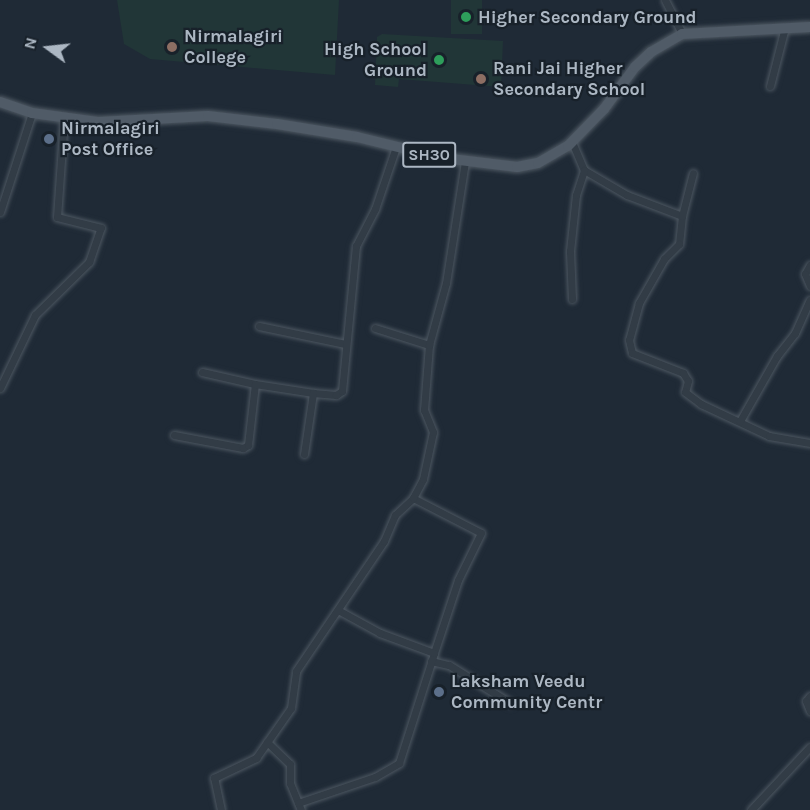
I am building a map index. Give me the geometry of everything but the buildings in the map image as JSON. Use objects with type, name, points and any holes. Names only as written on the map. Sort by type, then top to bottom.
[{"type":"main road","name":"SH30","points":[[0,102],[32,113],[99,122],[208,116],[321,131],[465,161],[516,167],[538,163],[573,142],[635,67],[651,52],[682,34],[810,27]]},
{"type":"street","points":[[665,0],[682,34]]},
{"type":"street","points":[[770,86],[785,27]]},
{"type":"street","points":[[0,212],[32,113]]},
{"type":"street","points":[[0,388],[35,315],[89,262],[101,228],[57,217],[63,118]]},
{"type":"street","points":[[573,142],[584,170],[627,195],[682,216]]},
{"type":"street","points":[[202,372],[255,384],[313,393],[336,395],[342,392],[356,246],[375,209],[396,147]]},
{"type":"street","points":[[221,810],[214,778],[256,758],[291,708],[296,671],[384,541],[395,515],[413,498],[423,479],[433,432],[424,410],[429,345],[447,283],[465,161]]},
{"type":"street","points":[[572,299],[572,229],[576,195],[584,170]]},
{"type":"street","points":[[693,173],[682,216],[679,244],[664,259],[639,303],[629,348],[640,358],[670,365],[683,373],[688,381],[685,392],[688,397],[769,436],[810,443]]},
{"type":"street","points":[[810,265],[805,274],[810,286]]},
{"type":"street","points":[[740,421],[777,356],[795,333],[810,300]]},
{"type":"street","points":[[259,326],[345,344]]},
{"type":"street","points":[[375,328],[429,345]]},
{"type":"street","points":[[174,435],[243,448],[248,445],[255,384]]},
{"type":"street","points":[[304,454],[313,393]]},
{"type":"street","points":[[267,742],[290,764],[290,783],[300,807],[375,777],[399,763],[458,580],[481,532],[413,498]]},
{"type":"street","points":[[338,610],[380,633],[449,665],[510,703]]},
{"type":"street","points":[[810,696],[806,701],[810,711]]},
{"type":"street","points":[[751,810],[810,747]]},
{"type":"green space","points":[[117,0],[339,0],[335,75],[150,59],[124,44]]},
{"type":"green space","name":"Higher Secondary Ground","points":[[451,0],[482,0],[482,34],[451,34]]},
{"type":"green space","name":"High School Ground","points":[[382,34],[503,41],[501,87],[399,79],[398,87],[375,85],[377,37]]},
{"type":"place","name":"Higher Secondary Ground","points":[[466,17]]},
{"type":"place","name":"Nirmalagiri College","points":[[172,47]]},
{"type":"place","name":"High School Ground","points":[[439,60]]},
{"type":"place","name":"Rani Jai Higher Secondary School","points":[[481,79]]},
{"type":"place","name":"Nirmalagiri Post Office","points":[[49,139]]},
{"type":"place","name":"Laksham Veedu Community Centr","points":[[439,692]]}]
